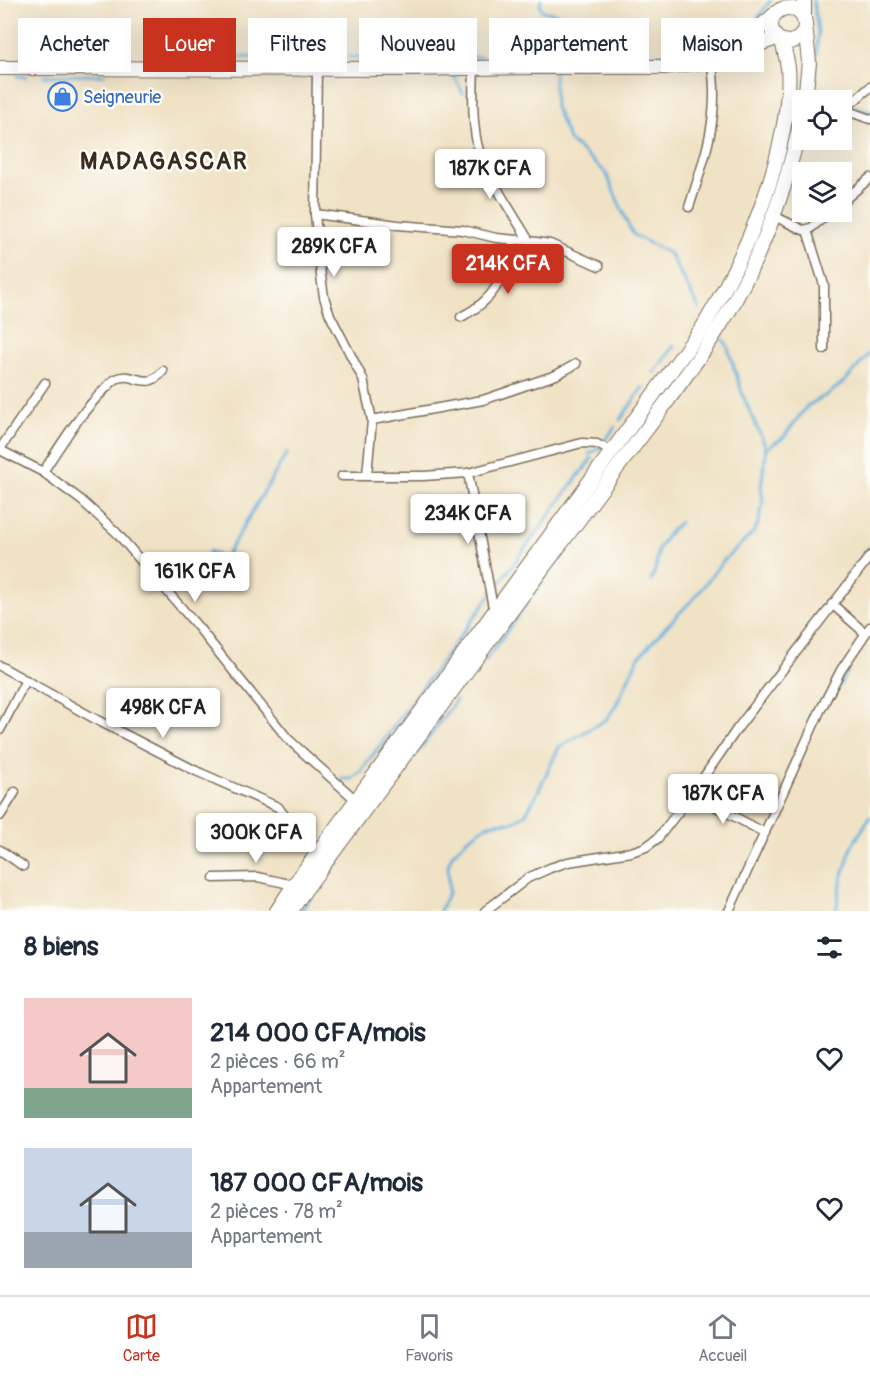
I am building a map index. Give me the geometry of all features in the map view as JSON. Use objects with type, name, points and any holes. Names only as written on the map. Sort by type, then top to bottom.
[{"type":"main road","points":[[804,0],[809,62],[806,90]]},
{"type":"main road","points":[[764,45],[780,40],[793,42],[802,35],[805,22],[798,11],[779,8]]},
{"type":"main road","points":[[291,911],[494,612],[703,327],[723,294],[765,198],[783,130],[789,82],[788,68],[780,40],[771,29],[771,23],[779,8]]},
{"type":"main road","points":[[764,22],[779,8]]},
{"type":"main road","points":[[477,69],[661,67]]},
{"type":"main road","points":[[0,68],[248,69]]},
{"type":"main road","points":[[783,130],[792,132]]},
{"type":"main road","points":[[277,911],[294,885],[362,804],[677,387],[733,302],[774,216],[794,150]]},
{"type":"street","points":[[317,72],[315,213],[324,297],[330,315],[363,379],[372,420],[367,476]]},
{"type":"street","points":[[474,72],[473,105],[477,144],[484,163],[529,242]]},
{"type":"street","points":[[689,207],[709,144],[712,127],[713,72]]},
{"type":"street","points":[[852,102],[870,87]]},
{"type":"street","points":[[852,112],[870,119]]},
{"type":"street","points":[[852,193],[870,178]]},
{"type":"street","points":[[315,213],[398,225],[453,228],[514,240],[550,244],[599,266]]},
{"type":"street","points":[[774,216],[803,230],[807,230],[817,222]]},
{"type":"street","points":[[807,230],[824,285],[824,348]]},
{"type":"street","points":[[460,317],[478,308],[493,294],[500,281],[514,240]]},
{"type":"street","points":[[372,420],[483,400],[567,371],[576,364]]},
{"type":"street","points":[[44,472],[79,416],[114,380],[122,377],[150,382],[157,379],[163,371]]},
{"type":"street","points":[[45,383],[0,449],[44,472],[81,500],[116,532],[198,627],[288,739],[362,804]]},
{"type":"street","points":[[342,476],[423,476],[468,473],[582,443],[597,444],[612,452]]},
{"type":"street","points":[[468,473],[494,612]]},
{"type":"street","points":[[485,911],[528,878],[550,868],[568,862],[631,852],[646,847],[658,838],[692,794],[736,729],[870,556]]},
{"type":"street","points":[[729,911],[820,711],[841,670],[868,630],[832,604]]},
{"type":"street","points":[[0,666],[196,771],[282,809],[285,836]]},
{"type":"street","points":[[0,730],[26,680]]},
{"type":"street","points":[[0,816],[15,792]]},
{"type":"street","points":[[692,794],[765,833]]},
{"type":"street","points":[[0,850],[23,866]]},
{"type":"street","points":[[214,878],[258,877],[294,885]]},
{"type":"waterway","points":[[541,0],[540,6],[543,11],[557,14],[559,18]]},
{"type":"waterway","points":[[757,18],[771,0]]},
{"type":"waterway","points":[[813,0],[818,31],[815,78]]},
{"type":"waterway","points":[[649,54],[661,55]]},
{"type":"waterway","points":[[236,57],[248,57]]},
{"type":"waterway","points":[[347,57],[359,57]]},
{"type":"waterway","points":[[477,57],[482,57]]},
{"type":"waterway","points":[[554,72],[555,107],[569,140],[606,173],[634,235],[670,254],[699,308]]},
{"type":"waterway","points":[[453,74],[463,93]]},
{"type":"waterway","points":[[44,76],[104,75]]},
{"type":"waterway","points":[[17,76],[26,77]]},
{"type":"waterway","points":[[814,90],[815,82]]},
{"type":"waterway","points":[[853,106],[870,112]]},
{"type":"waterway","points":[[440,911],[449,891],[448,865],[452,855],[467,839],[486,826],[512,822],[525,815],[559,747],[607,719],[638,658],[696,596],[723,561],[753,533],[758,524],[763,502],[761,486],[766,453],[723,339]]},
{"type":"waterway","points":[[661,364],[674,346]]},
{"type":"waterway","points":[[765,449],[783,438],[807,406],[830,393],[846,380],[870,353]]},
{"type":"waterway","points":[[654,373],[659,366]]},
{"type":"waterway","points":[[620,420],[643,387]]},
{"type":"waterway","points":[[589,454],[598,449],[615,427]]},
{"type":"waterway","points":[[201,566],[210,551],[224,559],[287,453]]},
{"type":"waterway","points":[[583,470],[592,458]]},
{"type":"waterway","points":[[341,779],[352,779],[361,771],[581,472]]},
{"type":"waterway","points":[[569,546],[602,502]]},
{"type":"waterway","points":[[651,581],[658,550],[667,535],[680,522]]},
{"type":"waterway","points":[[548,574],[568,547]]},
{"type":"waterway","points":[[846,577],[870,547]]},
{"type":"waterway","points":[[519,614],[547,575]]},
{"type":"waterway","points":[[493,650],[517,617]]},
{"type":"waterway","points":[[484,662],[491,653]]},
{"type":"waterway","points":[[831,698],[848,671]]},
{"type":"waterway","points":[[301,911],[456,700]]},
{"type":"waterway","points":[[836,911],[842,878],[852,846],[870,817]]},
{"type":"place","name":"Seigneurie","points":[[62,97]]},
{"type":"district","name":"MADAGASCAR","points":[[164,161]]}]
